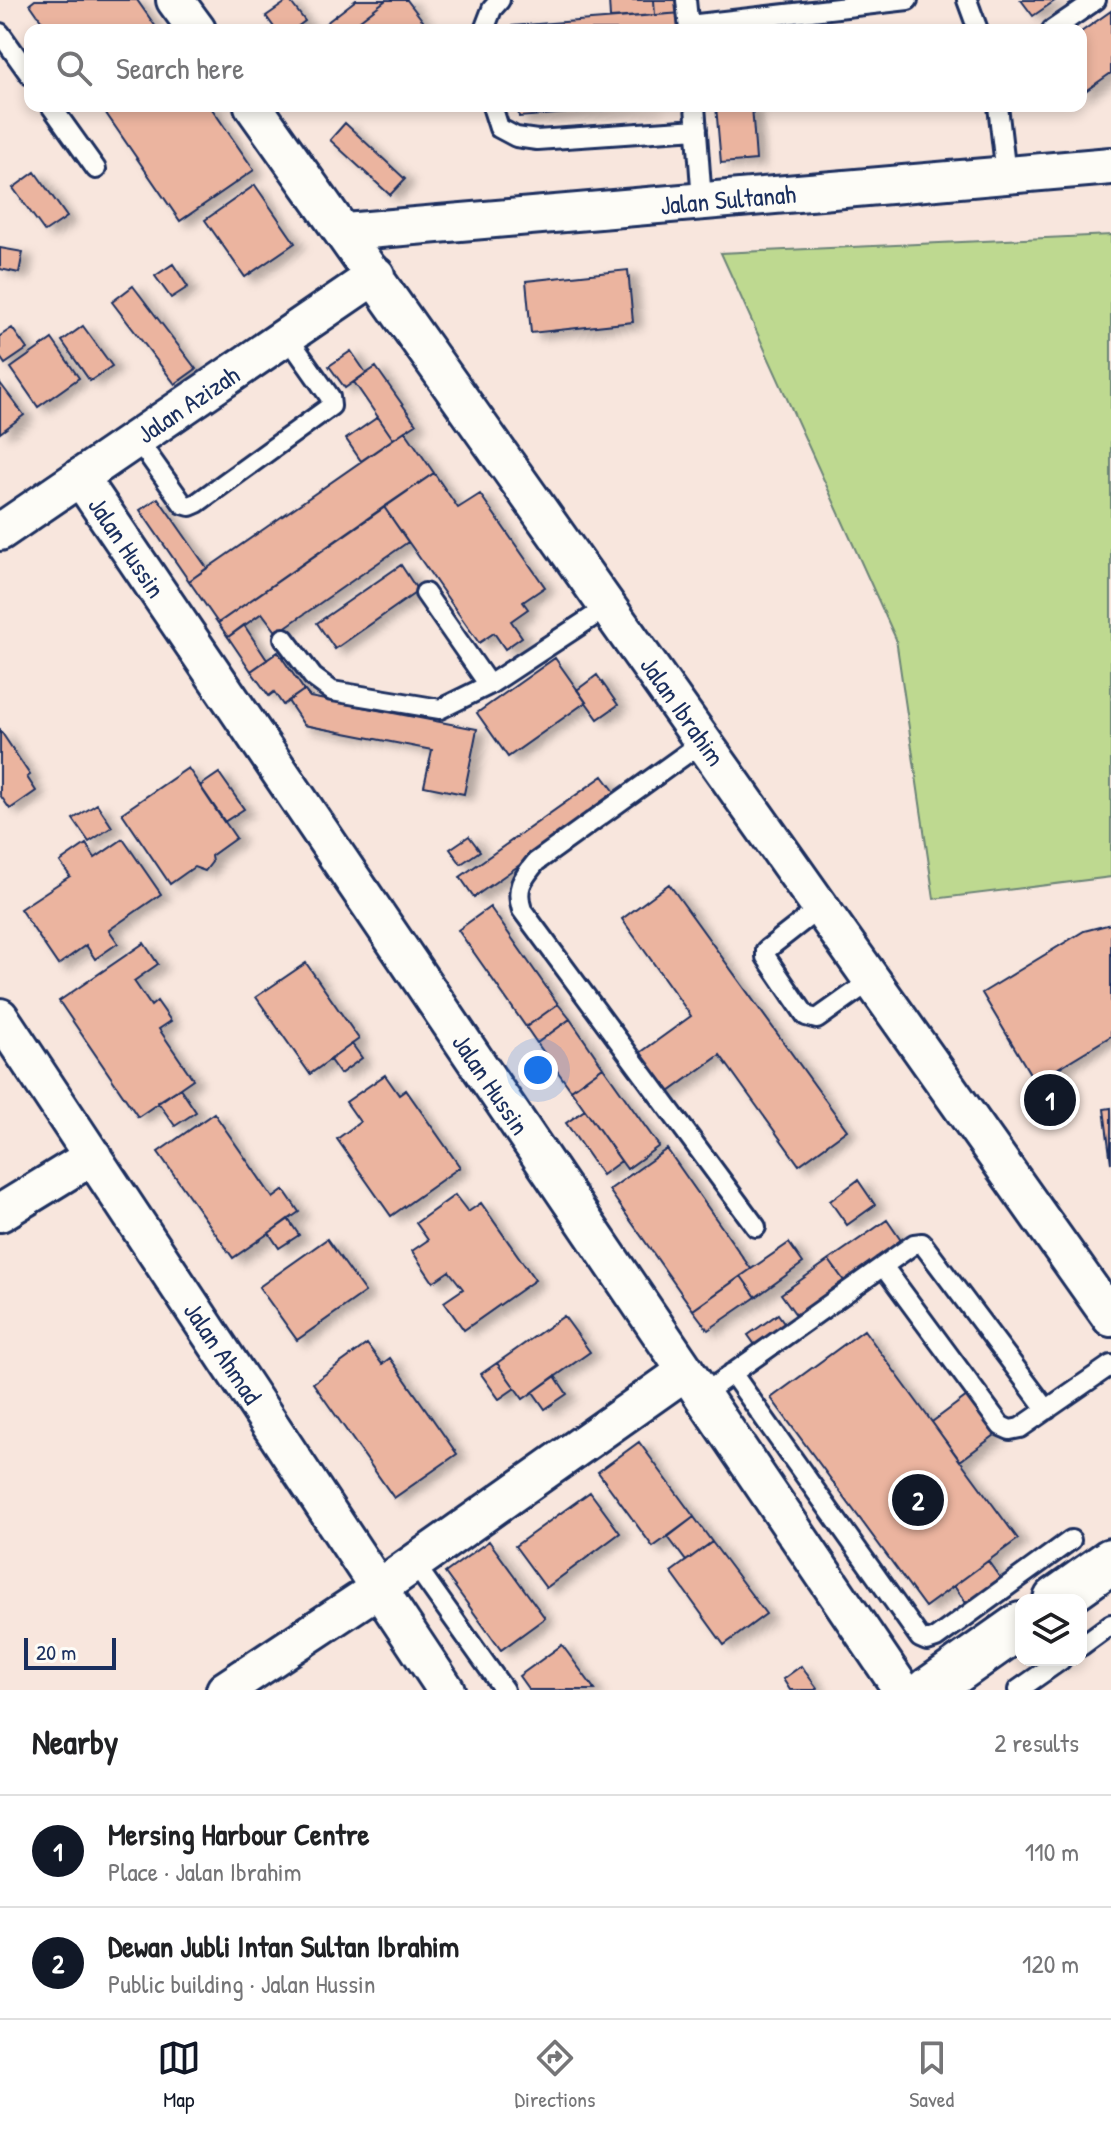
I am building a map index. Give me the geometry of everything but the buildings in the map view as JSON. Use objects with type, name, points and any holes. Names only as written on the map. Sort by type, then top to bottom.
[{"type":"street","points":[[175,0],[193,24]]},
{"type":"street","name":"Jalan Ibrahim","points":[[257,112],[376,275],[1111,1318]]},
{"type":"street","name":"Jalan Sultanah","points":[[345,232],[1111,166]]},
{"type":"street","name":"Jalan Azizah","points":[[0,532],[376,275]]},
{"type":"street","name":"Jalan Hussin","points":[[80,477],[902,1690]]},
{"type":"street","name":"Jalan Ahmad","points":[[0,1017],[446,1690]]},
{"type":"street","points":[[0,1213],[93,1156]]},
{"type":"street","points":[[225,1690],[414,1563],[694,1383]]},
{"type":"street","points":[[1064,1594],[1111,1561]]},
{"type":"street","points":[[929,1690],[1015,1629]]},
{"type":"lane","points":[[487,24],[500,0]]},
{"type":"lane","points":[[686,0],[689,24]]},
{"type":"lane","points":[[720,24],[908,0]]},
{"type":"lane","points":[[967,0],[976,24]]},
{"type":"lane","points":[[1061,24],[1096,0]]},
{"type":"lane","points":[[0,33],[24,67]]},
{"type":"lane","points":[[55,112],[96,169]]},
{"type":"lane","points":[[494,112],[499,128],[516,137],[537,140],[697,129]]},
{"type":"lane","points":[[696,112],[702,201]]},
{"type":"lane","points":[[999,112],[1006,175]]},
{"type":"lane","points":[[137,439],[183,504],[190,506],[197,503],[331,406],[330,397],[287,336]]},
{"type":"lane","points":[[425,593],[489,685]]},
{"type":"lane","points":[[284,638],[313,677],[332,691],[440,709],[462,702],[609,606]]},
{"type":"lane","points":[[704,741],[536,862],[522,879],[517,894],[522,910],[756,1227]]},
{"type":"lane","points":[[821,907],[766,950],[766,957],[806,1016],[817,1019],[872,980]]},
{"type":"lane","points":[[694,1383],[732,1373],[914,1244],[928,1247],[1047,1410]]},
{"type":"lane","points":[[883,1266],[1001,1426],[1010,1430],[1020,1428],[1111,1365]]},
{"type":"lane","points":[[732,1373],[920,1638],[927,1641],[936,1638],[1071,1540]]},
{"type":"lane","points":[[414,1563],[504,1690]]},
{"type":"lane","points":[[1087,1642],[1111,1624]]},
{"type":"lane","points":[[1018,1690],[1052,1666]]},
{"type":"green space","points":[[1111,235],[1111,877],[934,899],[896,639],[721,253]]},
{"type":"place","name":"Mersing Harbour Centre","points":[[1050,1100]]},
{"type":"place","name":"Dewan Jubli Intan Sultan Ibrahim","points":[[918,1500]]}]
